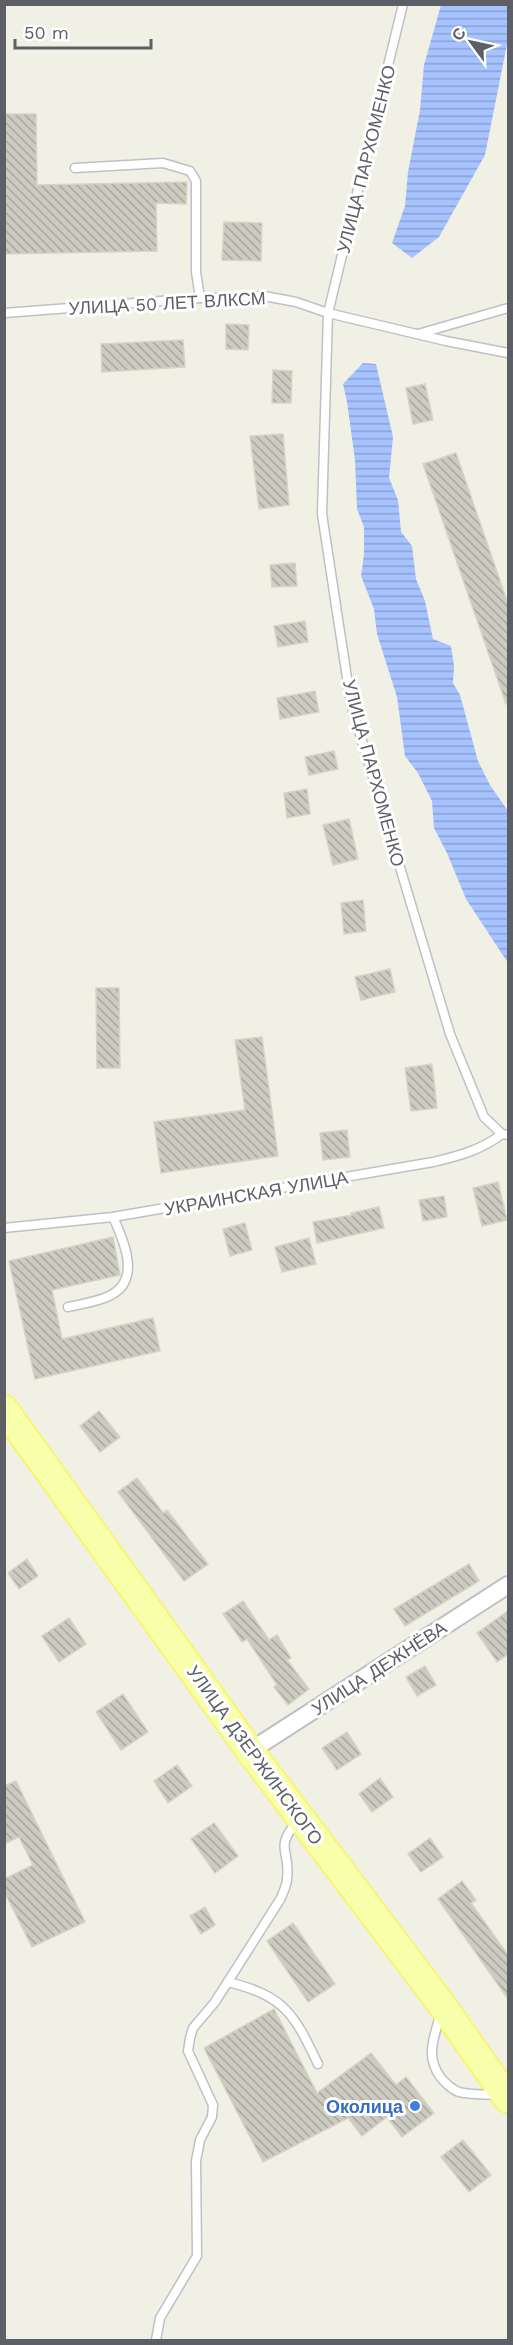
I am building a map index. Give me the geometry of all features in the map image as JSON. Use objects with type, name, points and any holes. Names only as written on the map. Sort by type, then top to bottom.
[{"type":"main road","name":"УЛИЦА ДЗЕРЖИНСКОГО","points":[[4,1409],[250,1750],[508,2096]]},
{"type":"street","name":"УЛИЦА ДЕЖНЁВА","points":[[250,1750],[508,1585]]},
{"type":"lane","name":"УЛИЦА ПАРХОМЕНКО","points":[[403,4],[328,313],[322,514],[351,704],[450,1034],[484,1117],[505,1135]]},
{"type":"lane","points":[[75,168],[163,163],[190,171],[196,181],[196,272],[200,298]]},
{"type":"lane","name":"УЛИЦА 50 ЛЕТ ВЛКСМ","points":[[4,313],[200,298],[264,296],[296,302],[328,313]]},
{"type":"lane","points":[[417,334],[508,308]]},
{"type":"lane","points":[[328,313],[508,353]]},
{"type":"lane","name":"УКРАИНСКАЯ УЛИЦА","points":[[4,1228],[113,1217],[434,1162],[464,1155],[505,1135]]},
{"type":"lane","points":[[68,1307],[110,1296],[123,1285],[128,1273],[126,1247],[113,1217]]},
{"type":"lane","points":[[156,2340],[160,2318],[197,2256],[196,2161],[200,2140],[212,2117],[213,2105],[188,2051],[190,2038],[193,2028],[228,1982],[281,1898],[288,1880],[283,1847],[287,1833],[300,1817]]},
{"type":"lane","points":[[228,1982],[252,1988],[283,2005],[299,2025],[318,2064]]},
{"type":"lane","points":[[442,2005],[432,2041],[431,2060],[436,2071],[445,2083],[460,2092],[508,2096]]},
{"type":"water","points":[[441,5],[508,5],[508,39],[485,155],[439,237],[412,258],[392,243],[405,206],[408,172],[420,110],[424,65]]},
{"type":"water","points":[[363,363],[376,364],[393,437],[389,478],[398,500],[401,532],[412,546],[416,579],[425,601],[433,639],[451,646],[454,666],[453,683],[460,695],[478,761],[490,785],[508,811],[508,963],[466,899],[434,828],[432,801],[418,773],[405,756],[397,697],[377,634],[374,609],[361,576],[364,527],[357,509],[355,460],[343,384]]},
{"type":"building","points":[[4,114],[36,114],[37,185],[187,182],[186,204],[156,203],[157,251],[4,254]]},
{"type":"building","points":[[224,222],[262,223],[261,261],[222,260]]},
{"type":"building","points":[[226,324],[249,325],[248,350],[226,349]]},
{"type":"building","points":[[183,340],[185,367],[102,372],[101,344]]},
{"type":"building","points":[[273,370],[292,371],[291,403],[272,403]]},
{"type":"building","points":[[425,384],[433,420],[413,424],[406,388]]},
{"type":"building","points":[[283,434],[289,505],[259,509],[250,436]]},
{"type":"building","points":[[456,453],[508,604],[508,703],[506,704],[423,464]]},
{"type":"building","points":[[295,563],[297,586],[272,587],[270,565]]},
{"type":"building","points":[[305,621],[308,642],[278,647],[274,626]]},
{"type":"building","points":[[315,691],[319,712],[280,719],[277,698]]},
{"type":"building","points":[[334,751],[338,769],[309,775],[305,757]]},
{"type":"building","points":[[307,789],[310,814],[287,818],[284,793]]},
{"type":"building","points":[[349,819],[358,859],[333,865],[323,825]]},
{"type":"building","points":[[363,900],[366,931],[344,934],[341,903]]},
{"type":"building","points":[[390,969],[395,992],[361,1000],[355,977]]},
{"type":"building","points":[[96,988],[119,988],[120,1068],[97,1068]]},
{"type":"building","points":[[262,1037],[278,1156],[161,1173],[154,1122],[245,1110],[235,1040]]},
{"type":"building","points":[[432,1064],[437,1108],[411,1111],[405,1068]]},
{"type":"building","points":[[347,1130],[350,1157],[323,1160],[320,1133]]},
{"type":"building","points":[[498,1182],[507,1220],[482,1226],[473,1188]]},
{"type":"building","points":[[444,1196],[447,1217],[423,1221],[419,1200]]},
{"type":"building","points":[[379,1207],[384,1228],[317,1243],[313,1222],[352,1215],[351,1213]]},
{"type":"building","points":[[245,1223],[252,1250],[230,1256],[223,1229]]},
{"type":"building","points":[[113,1237],[120,1275],[52,1290],[62,1339],[153,1318],[160,1351],[35,1379],[9,1261]]},
{"type":"building","points":[[309,1238],[316,1264],[282,1272],[275,1247]]},
{"type":"building","points":[[99,1411],[120,1437],[100,1452],[80,1426]]},
{"type":"building","points":[[137,1478],[163,1513],[167,1510],[208,1564],[184,1581],[118,1492]]},
{"type":"building","points":[[27,1559],[38,1576],[19,1589],[8,1573]]},
{"type":"building","points":[[469,1564],[479,1581],[405,1626],[394,1609]]},
{"type":"building","points":[[243,1601],[269,1640],[277,1635],[291,1658],[287,1660],[309,1689],[288,1705],[274,1687],[277,1685],[247,1639],[242,1642],[223,1614]]},
{"type":"building","points":[[508,1611],[508,1654],[497,1662],[477,1633]]},
{"type":"building","points":[[69,1618],[86,1644],[59,1662],[42,1636]]},
{"type":"building","points":[[425,1666],[436,1685],[417,1696],[406,1677]]},
{"type":"building","points":[[123,1694],[148,1732],[121,1750],[96,1712]]},
{"type":"building","points":[[347,1732],[361,1754],[337,1770],[322,1748]]},
{"type":"building","points":[[177,1765],[192,1786],[168,1803],[154,1781]]},
{"type":"building","points":[[380,1778],[393,1797],[372,1812],[359,1794]]},
{"type":"building","points":[[16,1781],[85,1922],[32,1947],[4,1891],[4,1879],[33,1865],[19,1837],[4,1844],[4,1786]]},
{"type":"building","points":[[214,1823],[238,1856],[215,1873],[191,1839]]},
{"type":"building","points":[[430,1838],[443,1857],[421,1872],[408,1854]]},
{"type":"building","points":[[462,1881],[476,1900],[471,1903],[508,1955],[508,1999],[438,1899]]},
{"type":"building","points":[[205,1907],[215,1925],[201,1934],[190,1916]]},
{"type":"building","points":[[293,1923],[335,1984],[308,2002],[267,1941]]},
{"type":"building","points":[[274,2009],[317,2093],[371,2053],[396,2085],[406,2077],[434,2113],[402,2137],[387,2117],[362,2136],[348,2118],[263,2162],[204,2048]]},
{"type":"building","points":[[463,2140],[491,2175],[469,2192],[441,2157]]},
{"type":"place","name":"Околица","points":[[415,2106]]}]
